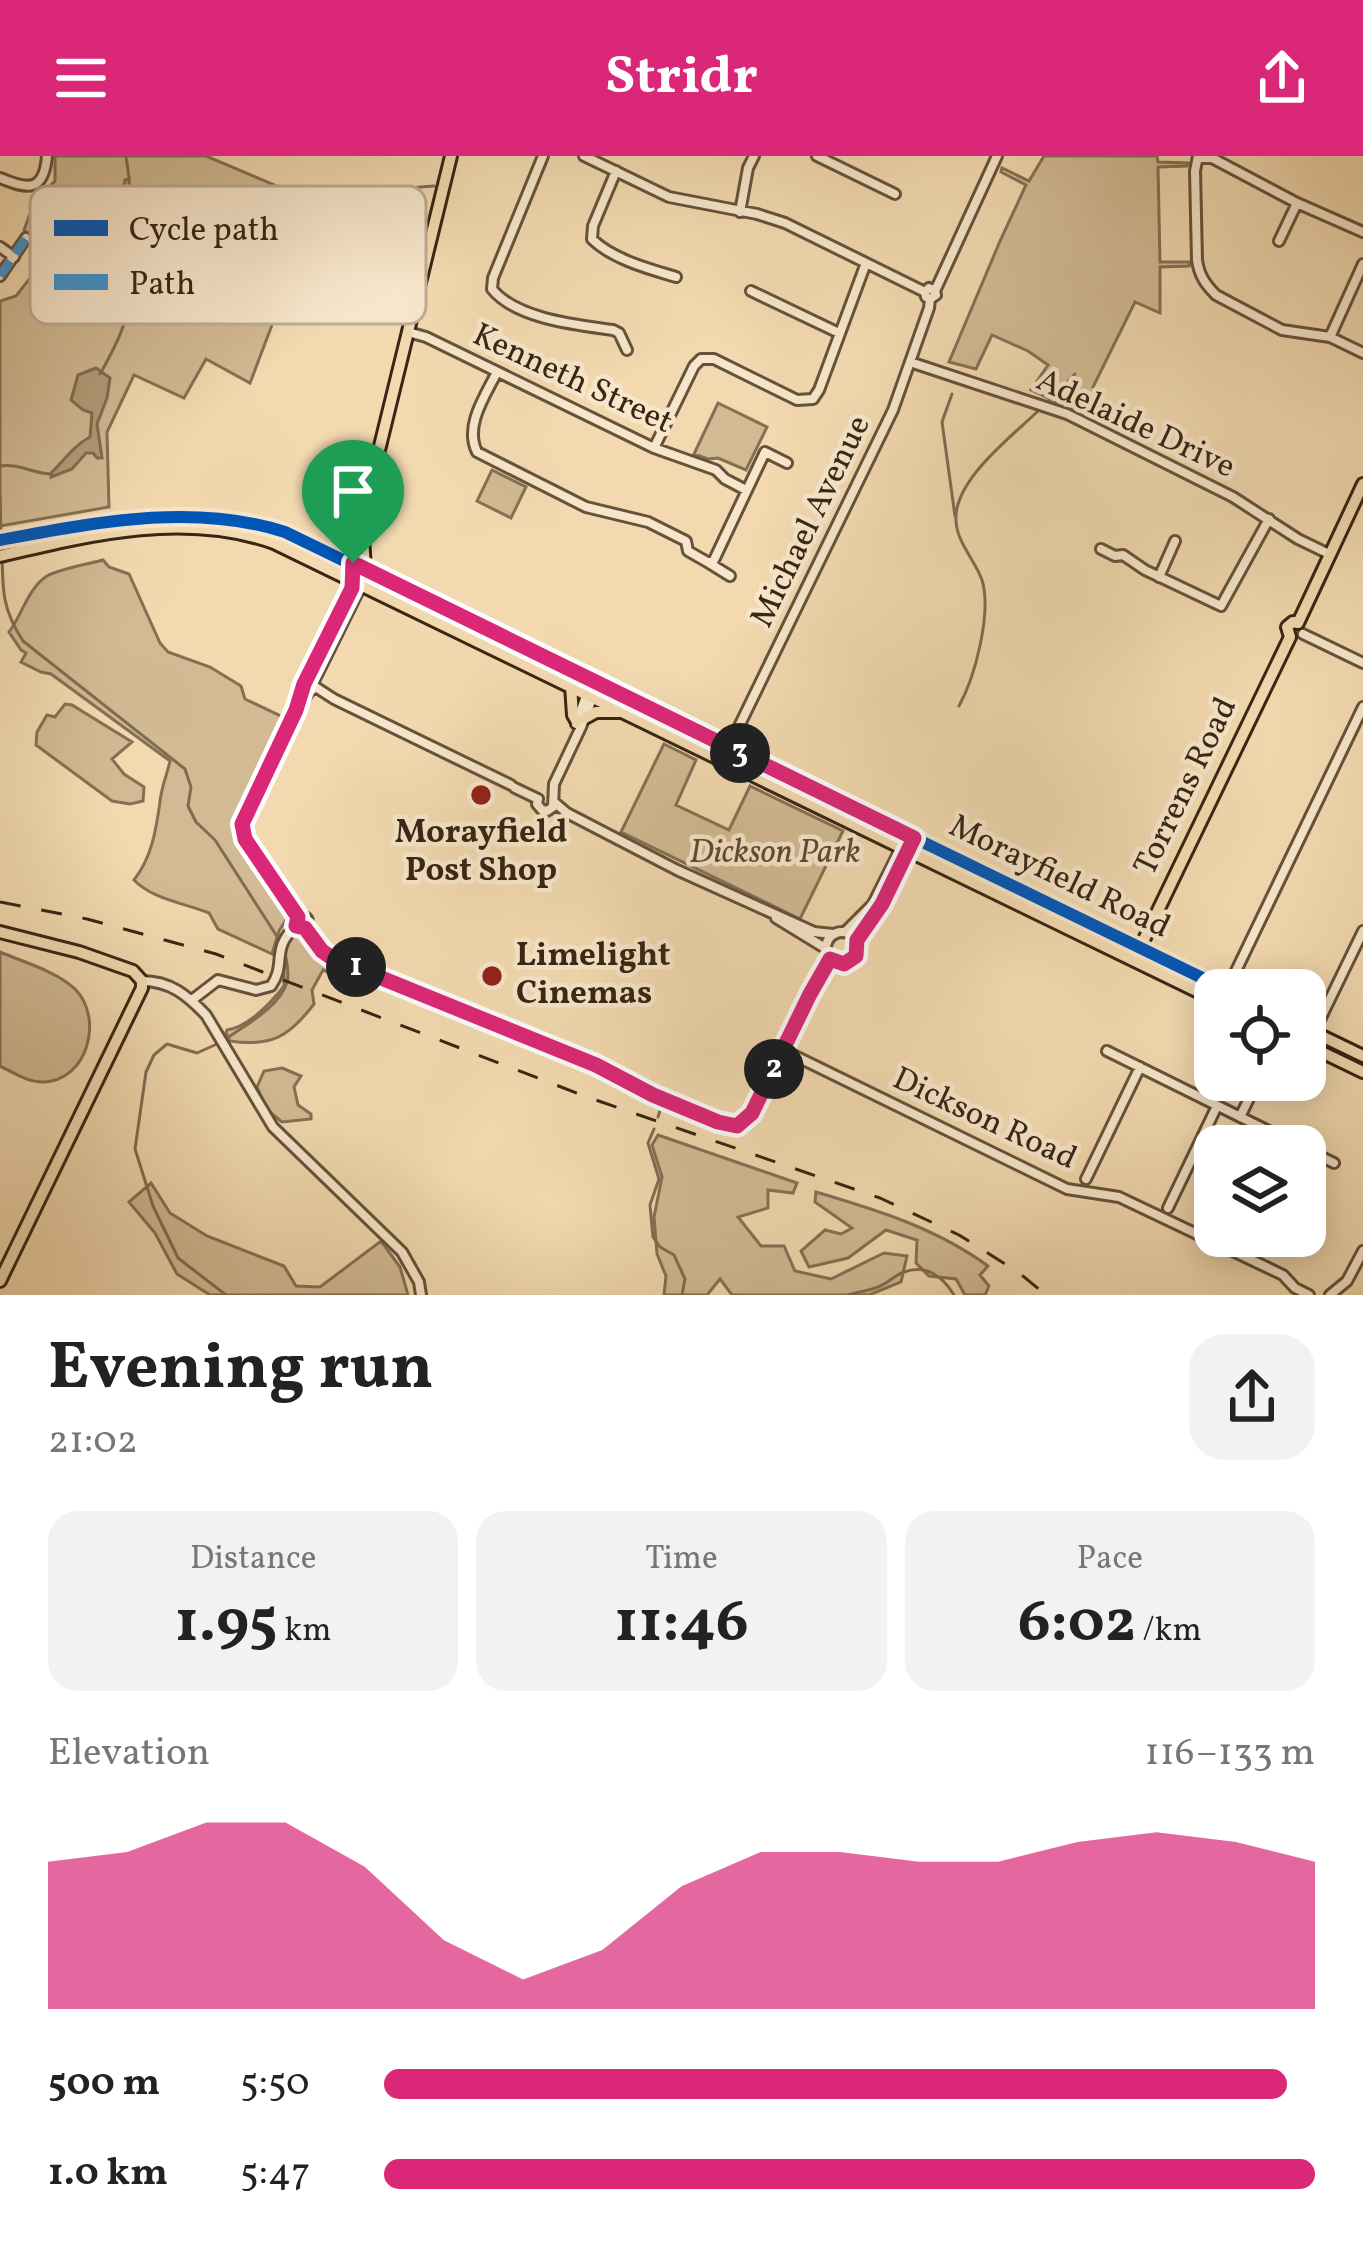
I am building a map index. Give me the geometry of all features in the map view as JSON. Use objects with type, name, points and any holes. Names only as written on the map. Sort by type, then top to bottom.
[{"type":"main road","points":[[426,258],[451,156]]},
{"type":"main road","points":[[357,582],[379,452],[410,324]]},
{"type":"main road","name":"Torrens Road","points":[[1133,960],[1297,631],[1363,484]]},
{"type":"main road","name":"Morayfield Road","points":[[0,540],[115,521],[202,516],[235,519],[305,539],[595,682],[904,849],[1194,990]]},
{"type":"main road","name":"Morayfield Road","points":[[0,556],[116,532],[160,528],[212,529],[274,543],[622,711],[911,836],[1194,974]]},
{"type":"main road","points":[[571,686],[573,715],[581,720],[596,712],[622,711]]},
{"type":"main road","points":[[0,932],[79,952],[134,971],[142,981],[0,1281]]},
{"type":"main road","points":[[1326,1038],[1363,1056]]},
{"type":"main road","points":[[1326,1054],[1363,1072]]},
{"type":"street","points":[[0,178],[22,187],[36,184],[43,177],[46,156]]},
{"type":"street","points":[[543,156],[492,289],[499,297],[552,322],[613,330],[627,350]]},
{"type":"street","points":[[584,156],[670,197],[785,223],[930,294]]},
{"type":"street","points":[[740,212],[754,156]]},
{"type":"street","points":[[817,156],[895,194]]},
{"type":"street","name":"Michael Avenue","points":[[725,754],[893,410],[930,294],[998,156]]},
{"type":"street","points":[[1363,232],[1212,158],[1198,157],[1197,260],[1208,286],[1216,295],[1282,330],[1330,337],[1363,353]]},
{"type":"street","points":[[616,171],[592,226],[592,239],[646,268],[676,277]]},
{"type":"street","points":[[1279,241],[1297,203]]},
{"type":"street","points":[[0,276],[26,238]]},
{"type":"street","points":[[0,247],[14,256]]},
{"type":"street","points":[[654,448],[701,359],[714,359],[797,400],[808,401],[817,395],[866,263]]},
{"type":"street","points":[[1330,337],[1363,264]]},
{"type":"street","points":[[751,291],[839,334]]},
{"type":"street","name":"Kenneth Street","points":[[408,332],[654,448],[716,470],[746,490]]},
{"type":"street","name":"Adelaide Drive","points":[[910,362],[1067,414],[1233,497],[1329,554]]},
{"type":"street","points":[[497,372],[475,421],[471,438],[477,452],[586,507],[648,522],[686,541],[688,551],[730,576]]},
{"type":"street","points":[[710,563],[765,452],[788,463]]},
{"type":"street","points":[[1101,548],[1128,557],[1221,606],[1269,519]]},
{"type":"street","points":[[1115,556],[1123,539]]},
{"type":"street","points":[[1159,577],[1175,542]]},
{"type":"street","points":[[357,582],[242,828],[300,924],[322,951],[596,1065],[661,1099],[737,1126],[749,1117],[830,959]]},
{"type":"street","points":[[1297,631],[1363,663]]},
{"type":"street","points":[[548,800],[595,682]]},
{"type":"street","points":[[309,687],[548,800],[677,870],[814,932],[845,932],[873,904],[911,836]]},
{"type":"street","points":[[1236,969],[1363,707]]},
{"type":"street","points":[[833,934],[827,940],[830,959],[839,964],[853,960],[857,940],[882,904],[904,849]]},
{"type":"street","points":[[764,909],[826,949]]},
{"type":"street","points":[[193,1000],[218,980],[256,990],[272,985],[280,947],[300,924]]},
{"type":"street","points":[[1326,1000],[1363,931]]},
{"type":"street","points":[[845,932],[857,940]]},
{"type":"street","points":[[142,981],[162,982],[193,1000],[227,1046],[273,1127],[402,1252],[421,1295]]},
{"type":"street","name":"Dickson Road","points":[[783,1050],[1067,1189],[1119,1197],[1283,1275],[1296,1291],[1309,1295]]},
{"type":"street","points":[[1107,1052],[1256,1125]]},
{"type":"street","points":[[1086,1179],[1140,1067]]},
{"type":"street","points":[[1240,1117],[1248,1101]]},
{"type":"street","points":[[1168,1208],[1217,1106]]},
{"type":"street","points":[[1326,1159],[1334,1163]]},
{"type":"street","points":[[1330,1295],[1348,1281],[1363,1251]]},
{"type":"street","points":[[1340,1295],[1363,1264]]},
{"type":"green space","points":[[55,156],[206,156],[277,186],[50,186],[55,181]]},
{"type":"green space","points":[[1044,156],[1157,156],[1158,162],[1188,163],[1158,167],[1160,262],[1190,262],[1189,266],[1160,267],[1160,313],[1135,302],[1093,387],[1100,392],[1074,410],[1031,390],[1048,365],[992,335],[976,369],[949,362],[1026,185],[1001,172],[1002,168],[1029,181]]},
{"type":"green space","points":[[30,278],[30,324],[272,324],[250,383],[206,359],[184,398],[134,375],[107,432],[109,507],[0,526],[0,301],[16,296]]},
{"type":"green space","points":[[718,403],[767,427],[746,470],[694,454]]},
{"type":"green space","points":[[492,470],[526,487],[511,518],[477,501]]},
{"type":"green space","points":[[103,560],[129,574],[168,652],[210,667],[241,686],[245,699],[285,718],[239,816],[236,835],[287,912],[272,954],[218,929],[209,913],[159,896],[134,880],[152,843],[170,761],[51,674],[21,662],[26,653],[9,632],[35,587],[52,573]]},
{"type":"green space","points":[[65,704],[132,742],[112,759],[144,787],[143,801],[112,801],[36,745],[47,715],[55,717]]},
{"type":"green space","name":"Dickson Park","points":[[664,744],[696,760],[676,805],[729,830],[750,786],[843,831],[800,919],[621,832]]},
{"type":"green space","points":[[295,933],[325,962],[361,977],[357,984],[323,970],[312,990],[314,1004],[287,1032],[268,1041],[230,1041],[227,1030],[251,1019],[284,986],[284,950]]},
{"type":"green space","points":[[0,952],[58,977],[84,1001],[89,1016],[87,1046],[81,1060],[58,1079],[32,1080],[0,1066]]},
{"type":"green space","points":[[282,1068],[301,1076],[294,1087],[298,1105],[311,1119],[282,1122],[267,1110],[257,1087],[264,1071]]},
{"type":"green space","points":[[658,1135],[797,1183],[793,1193],[768,1190],[768,1208],[738,1217],[761,1246],[784,1246],[795,1271],[831,1279],[884,1253],[907,1256],[901,1282],[869,1295],[732,1295],[720,1279],[707,1295],[664,1295],[666,1276],[657,1254],[654,1217],[662,1177],[652,1145]]},
{"type":"green space","points":[[151,1183],[170,1213],[207,1236],[284,1266],[296,1286],[320,1287],[381,1241],[400,1267],[408,1295],[210,1295],[177,1274],[155,1233],[129,1202]]},
{"type":"green space","points":[[816,1192],[905,1222],[968,1253],[988,1266],[980,1275],[989,1286],[985,1295],[965,1295],[956,1279],[929,1276],[916,1263],[917,1240],[886,1230],[848,1258],[809,1267],[801,1251],[825,1230],[841,1234],[852,1228],[815,1202]]},
{"type":"shaded area","points":[[96,368],[110,378],[97,424],[102,458],[86,453],[72,469],[51,477],[90,437],[92,413],[71,400],[78,375]]},
{"type":"waterway","points":[[126,156],[129,178]]},
{"type":"waterway","points":[[426,187],[434,186]]},
{"type":"waterway","points":[[100,374],[124,324]]},
{"type":"waterway","points":[[1048,401],[1075,374]]},
{"type":"waterway","points":[[952,394],[942,422],[955,516]]},
{"type":"waterway","points":[[959,706],[976,662],[985,594],[957,529],[958,506],[973,476],[1037,412]]},
{"type":"waterway","points":[[0,466],[52,474]]},
{"type":"waterway","points":[[0,496],[1,536]]},
{"type":"waterway","points":[[2,546],[7,606],[23,641],[185,769],[191,787],[188,806],[196,822],[215,840],[278,938]]},
{"type":"waterway","points":[[226,1039],[261,1015],[283,991],[288,974],[285,951]]},
{"type":"waterway","points":[[217,1044],[197,1053],[167,1044],[154,1055],[146,1072],[135,1149],[153,1206],[178,1258],[226,1295]]},
{"type":"waterway","points":[[658,1117],[661,1107]]},
{"type":"waterway","points":[[654,1129],[648,1143],[659,1179],[650,1205],[653,1237],[674,1255],[685,1279],[682,1295]]},
{"type":"waterway","points":[[848,1295],[920,1270],[939,1278],[954,1295]]},
{"type":"railway","points":[[0,902],[87,919],[216,954],[587,1097],[880,1198],[959,1235],[1046,1295]]},
{"type":"marked path","points":[[0,276],[26,238]]},
{"type":"cycle path","points":[[0,540],[143,518],[214,518],[285,532],[1194,974]]},
{"type":"cycle path","points":[[305,928],[332,958],[733,1126],[744,1123],[752,1113],[830,960]]},
{"type":"place","name":"Morayfield Post Shop","points":[[481,795]]},
{"type":"place","name":"Limelight Cinemas","points":[[492,976]]},
{"type":"route","points":[[353,563],[914,838],[882,904],[857,940],[856,956],[844,964],[830,959],[744,1123],[718,1122],[596,1065],[332,958],[305,928],[296,926],[298,917],[245,839],[242,824],[352,588],[353,563]]}]
